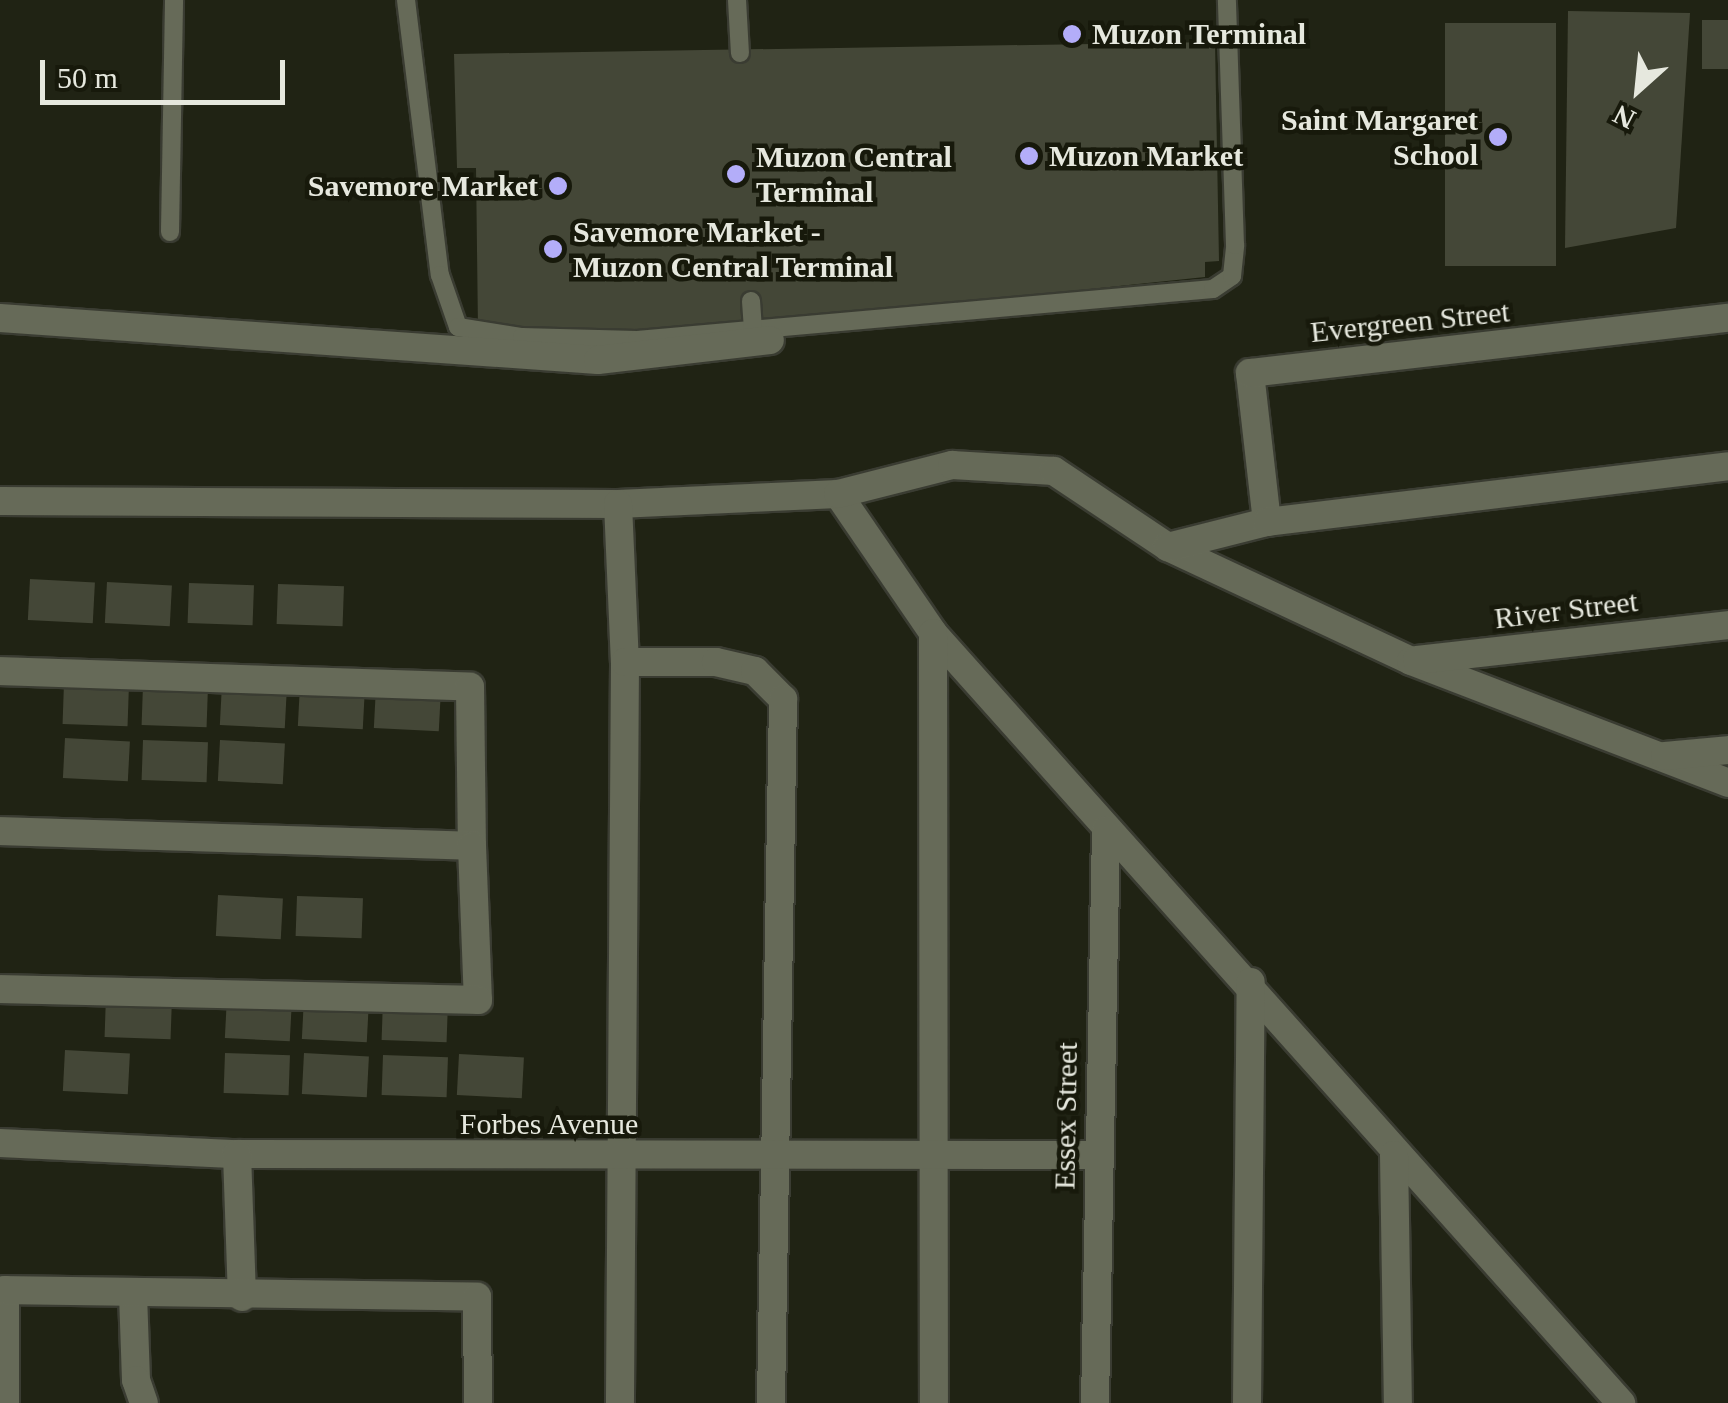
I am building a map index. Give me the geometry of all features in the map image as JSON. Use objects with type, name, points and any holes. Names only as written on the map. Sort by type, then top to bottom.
[{"type":"street","points":[[0,318],[598,360],[761,334]]},
{"type":"street","name":"Evergreen Street","points":[[1267,522],[1250,372],[1728,318]]},
{"type":"street","points":[[0,501],[618,504],[838,494],[952,465],[1054,471],[1168,547],[1411,661],[1728,783]]},
{"type":"street","points":[[1168,547],[1267,522],[1728,466]]},
{"type":"street","points":[[838,494],[933,633],[1106,830],[1251,982],[1394,1154],[1621,1403]]},
{"type":"street","points":[[618,504],[626,662],[620,1403]]},
{"type":"street","name":"River Street","points":[[1411,661],[1728,624]]},
{"type":"street","points":[[933,633],[938,1153],[934,1403]]},
{"type":"street","points":[[626,662],[716,662],[754,672],[783,698],[771,1403]]},
{"type":"street","points":[[0,671],[470,687],[478,1000],[0,989]]},
{"type":"street","points":[[1656,756],[1728,750]]},
{"type":"street","name":"Essex Street","points":[[1095,1403],[1106,830]]},
{"type":"street","points":[[0,832],[472,846]]},
{"type":"street","points":[[1248,1403],[1251,982]]},
{"type":"street","name":"Forbes Avenue","points":[[0,1143],[238,1154],[1098,1154]]},
{"type":"street","points":[[238,1154],[242,1298]]},
{"type":"street","points":[[1394,1154],[1398,1403]]},
{"type":"street","points":[[5,1403],[5,1290],[242,1298],[476,1298],[478,1403]]},
{"type":"street","points":[[133,1294],[133,1349],[144,1403]]},
{"type":"lane","points":[[170,232],[174,0]]},
{"type":"lane","points":[[406,0],[440,274],[458,327],[522,337],[637,340],[761,334],[1213,288],[1232,276],[1227,0]]},
{"type":"lane","points":[[736,0],[740,54]]},
{"type":"lane","points":[[751,301],[761,334]]},
{"type":"building","points":[[1568,11],[1690,13],[1676,228],[1565,248]]},
{"type":"building","points":[[1702,20],[1728,20],[1728,69],[1702,69]]},
{"type":"building","name":"Saint Margaret School","points":[[1445,23],[1556,23],[1556,266],[1445,266]]},
{"type":"building","points":[[1215,42],[1219,261],[1205,262],[1205,277],[632,337],[478,330],[476,168],[457,168],[454,54]]},
{"type":"building","points":[[30,579],[95,582],[93,623],[28,620]]},
{"type":"building","points":[[107,582],[172,585],[170,626],[105,623]]},
{"type":"building","points":[[189,583],[254,585],[253,625],[188,623]]},
{"type":"building","points":[[278,584],[344,586],[343,626],[277,624]]},
{"type":"building","points":[[64,683],[129,685],[128,726],[63,724]]},
{"type":"building","points":[[222,684],[287,687],[285,728],[220,725]]},
{"type":"building","points":[[143,685],[208,687],[207,727],[142,725]]},
{"type":"building","points":[[300,685],[365,688],[363,729],[298,726]]},
{"type":"building","points":[[376,687],[441,690],[439,731],[374,728]]},
{"type":"building","points":[[65,738],[130,741],[128,781],[63,778]]},
{"type":"building","points":[[143,740],[208,742],[207,782],[142,780]]},
{"type":"building","points":[[220,740],[285,743],[283,784],[218,781]]},
{"type":"building","points":[[218,895],[283,898],[281,939],[216,936]]},
{"type":"building","points":[[297,896],[363,898],[362,938],[296,936]]},
{"type":"building","points":[[106,996],[172,998],[171,1039],[105,1037]]},
{"type":"building","points":[[227,997],[292,1000],[290,1041],[225,1038]]},
{"type":"building","points":[[304,998],[369,1001],[367,1042],[302,1039]]},
{"type":"building","points":[[383,1000],[448,1002],[447,1042],[382,1040]]},
{"type":"building","points":[[65,1050],[130,1053],[128,1094],[63,1091]]},
{"type":"building","points":[[225,1053],[290,1055],[289,1095],[224,1093]]},
{"type":"building","points":[[304,1053],[369,1056],[367,1097],[302,1094]]},
{"type":"building","points":[[459,1054],[524,1057],[522,1098],[457,1095]]},
{"type":"building","points":[[383,1055],[448,1057],[447,1097],[382,1095]]},
{"type":"place","name":"Muzon Terminal","points":[[1072,34]]},
{"type":"place","name":"Saint Margaret School","points":[[1498,137]]},
{"type":"place","name":"Muzon Market","points":[[1029,156]]},
{"type":"place","name":"Muzon Central Terminal","points":[[736,174]]},
{"type":"place","name":"Savemore Market","points":[[558,186]]},
{"type":"place","name":"Savemore Market - Muzon Central Terminal","points":[[553,249]]}]
